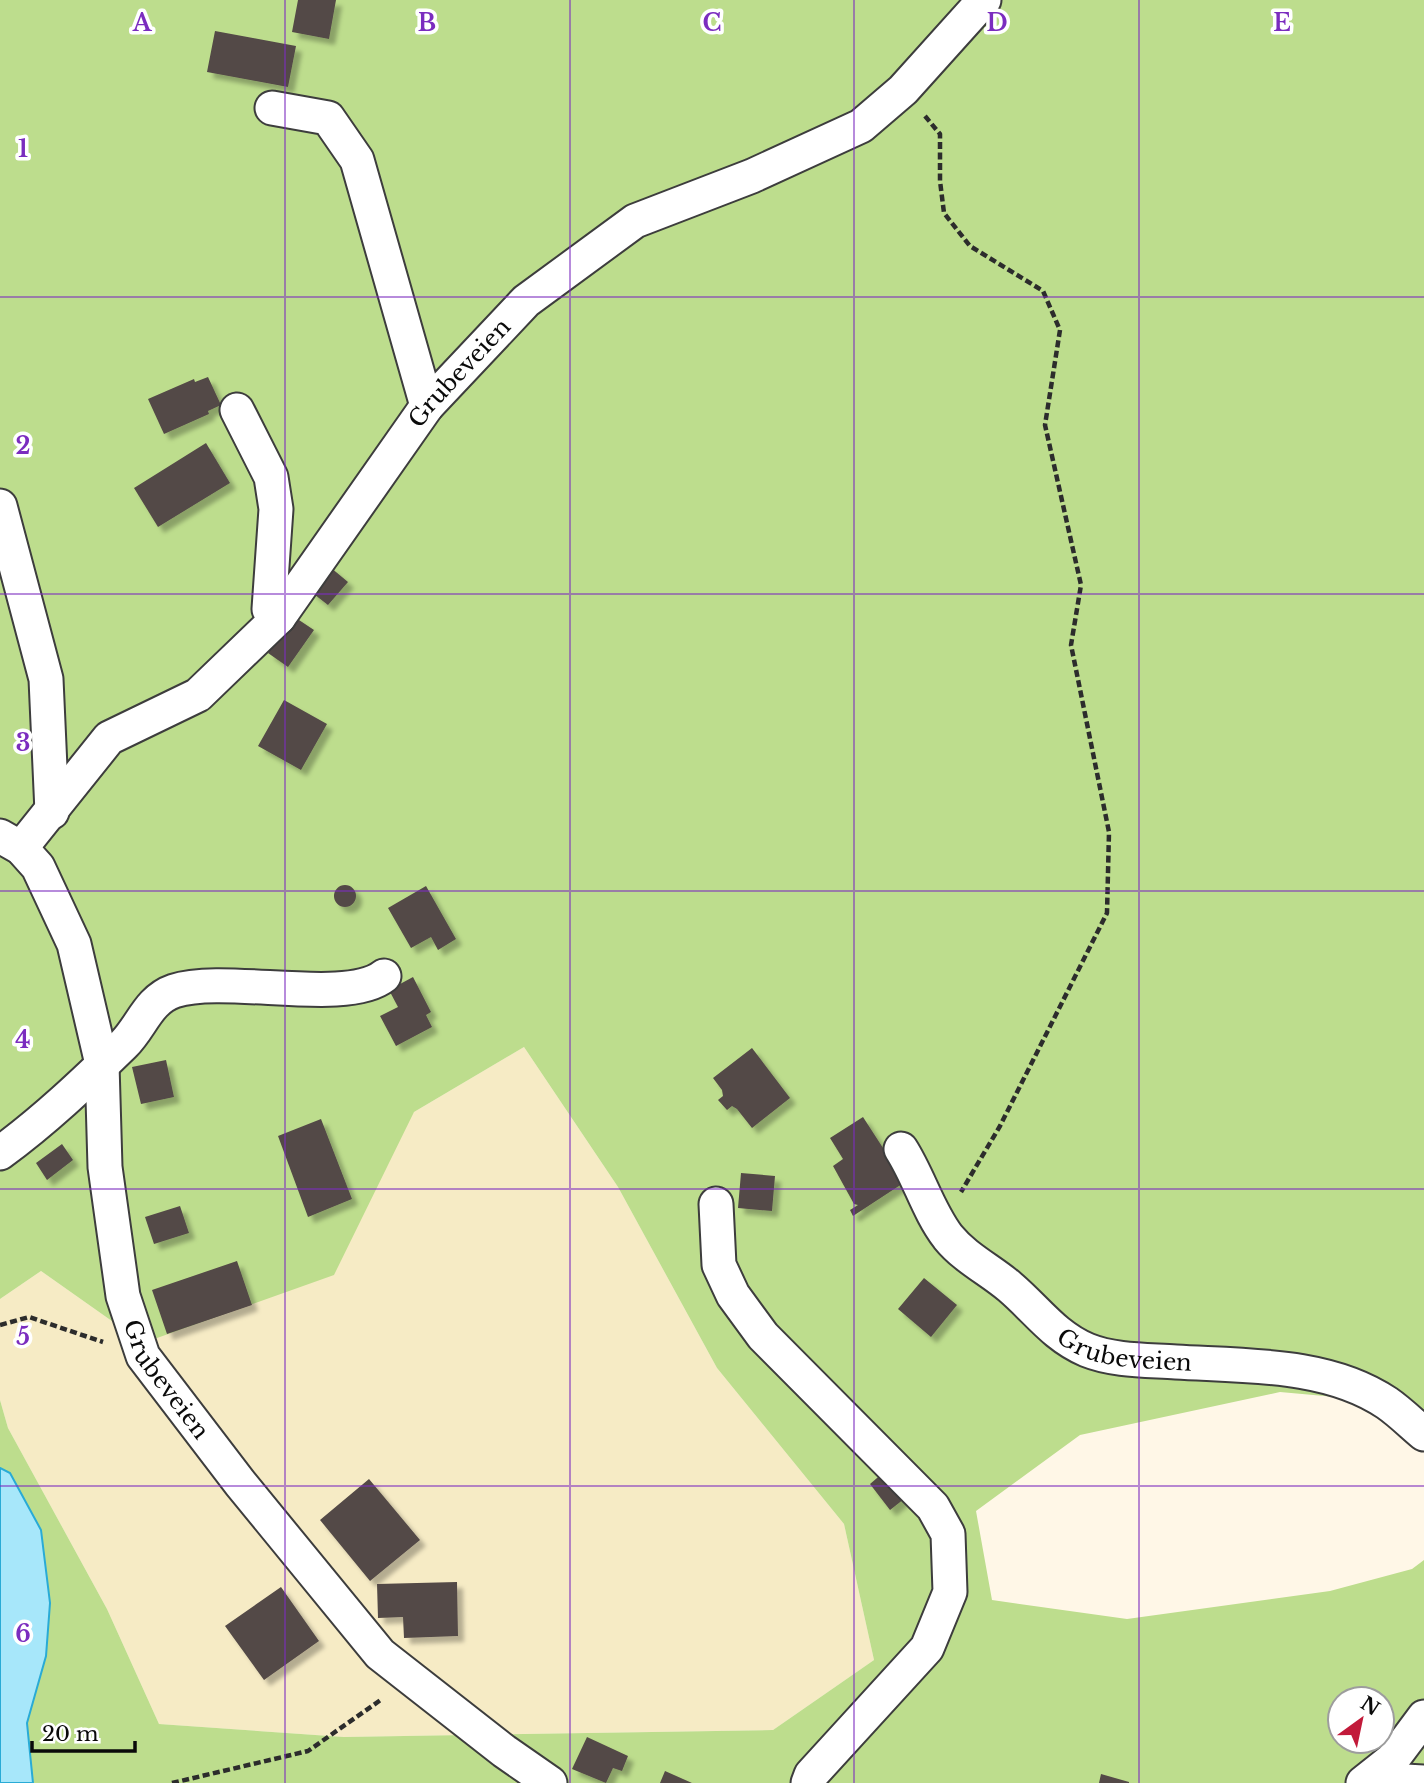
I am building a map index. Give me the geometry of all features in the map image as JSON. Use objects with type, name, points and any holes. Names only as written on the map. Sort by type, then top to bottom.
[{"type":"street","name":"Grubeveien","points":[[550,1783],[380,1654],[240,1483],[144,1356],[123,1296],[105,1167],[102,1064],[74,944],[38,867],[10,842],[52,812],[109,738],[198,695],[279,617],[427,406],[526,300],[635,221],[752,176],[861,126],[903,90],[984,0]]},
{"type":"street","points":[[272,108],[328,118],[358,160],[427,406]]},
{"type":"street","points":[[237,410],[271,477],[276,509],[269,609],[279,617]]},
{"type":"street","points":[[0,506],[46,680],[52,812]]},
{"type":"street","points":[[0,1153],[127,1041],[155,1001],[173,991],[199,986],[330,989],[377,982],[384,976]]},
{"type":"street","name":"Grubeveien","points":[[901,1149],[941,1226],[962,1252],[1010,1287],[1054,1332],[1091,1351],[1134,1359],[1313,1374],[1376,1397],[1424,1434]]},
{"type":"street","points":[[716,1204],[719,1265],[733,1295],[772,1346],[933,1507],[948,1534],[950,1592],[927,1648],[811,1775],[808,1783]]},
{"type":"street","points":[[1366,1781],[1392,1760],[1424,1717]]},
{"type":"street","points":[[1366,1781],[1424,1782]]},
{"type":"path","points":[[903,90],[940,134],[940,181],[944,213],[970,246],[1043,291],[1060,330],[1045,425],[1081,585],[1072,645],[1108,832],[1107,912],[1000,1126],[941,1226]]},
{"type":"path","points":[[0,1325],[29,1317],[144,1356]]},
{"type":"path","points":[[172,1783],[308,1751],[411,1679]]},
{"type":"shaded area","points":[[524,1047],[618,1187],[717,1368],[844,1524],[874,1660],[773,1730],[344,1737],[159,1724],[107,1609],[8,1428],[0,1400],[0,1299],[41,1271],[143,1343],[414,1112]]},
{"type":"green space","points":[[0,0],[1424,0],[1424,1414],[1413,1404],[1280,1392],[1080,1435],[976,1511],[992,1600],[1127,1619],[1330,1591],[1412,1569],[1424,1560],[1424,1783],[33,1783],[27,1723],[46,1656],[10,1473],[0,1468],[0,1400],[8,1428],[107,1609],[159,1724],[344,1737],[773,1730],[874,1660],[844,1524],[717,1368],[618,1187],[524,1047],[414,1112],[334,1275],[143,1343],[41,1271],[0,1299]]},
{"type":"water","points":[[0,1468],[10,1473],[41,1530],[50,1603],[46,1656],[27,1723],[33,1783],[0,1783]]},
{"type":"building","points":[[298,0],[336,0],[329,39],[292,32]]},
{"type":"building","points":[[215,31],[296,46],[288,87],[207,72]]},
{"type":"building","points":[[208,377],[221,405],[208,411],[209,414],[164,434],[148,399],[194,379],[195,382]]},
{"type":"building","points":[[206,443],[230,483],[158,527],[134,488]]},
{"type":"building","points":[[330,567],[348,582],[328,605],[310,591]]},
{"type":"building","points":[[293,616],[314,630],[288,667],[268,653]]},
{"type":"building","points":[[284,700],[327,724],[301,770],[258,746]]},
{"type":"building","points":[[345,885],[353,888],[356,896],[353,904],[345,907],[337,904],[334,896],[337,888]]},
{"type":"building","points":[[426,886],[456,939],[438,950],[431,937],[411,948],[388,908]]},
{"type":"building","points":[[413,977],[431,1012],[426,1015],[432,1027],[396,1046],[380,1016],[398,1007],[389,990]]},
{"type":"building","points":[[752,1048],[790,1098],[752,1128],[737,1109],[732,1106],[727,1110],[718,1100],[723,1096],[722,1090],[713,1078]]},
{"type":"building","points":[[166,1060],[174,1097],[141,1104],[132,1067]]},
{"type":"building","points":[[863,1117],[905,1182],[853,1216],[850,1210],[858,1205],[854,1204],[833,1166],[843,1159],[830,1138]]},
{"type":"building","points":[[321,1119],[352,1199],[308,1217],[278,1136]]},
{"type":"building","points":[[62,1144],[73,1160],[47,1180],[36,1163]]},
{"type":"building","points":[[741,1173],[775,1176],[772,1211],[738,1208]]},
{"type":"building","points":[[180,1206],[189,1233],[154,1244],[145,1217]]},
{"type":"building","points":[[237,1261],[252,1305],[167,1334],[152,1290]]},
{"type":"building","points":[[924,1278],[957,1305],[931,1337],[898,1309]]},
{"type":"building","points":[[884,1472],[904,1499],[890,1510],[870,1484]]},
{"type":"building","points":[[369,1479],[420,1540],[370,1581],[320,1520]]},
{"type":"building","points":[[457,1582],[458,1636],[404,1638],[403,1617],[378,1618],[377,1584]]},
{"type":"building","points":[[281,1587],[319,1641],[264,1680],[225,1626]]},
{"type":"building","points":[[587,1737],[628,1756],[622,1771],[613,1768],[606,1783],[572,1769]]},
{"type":"building","points":[[665,1771],[692,1783],[660,1783]]},
{"type":"building","points":[[1101,1774],[1129,1782],[1129,1783],[1099,1783]]}]
